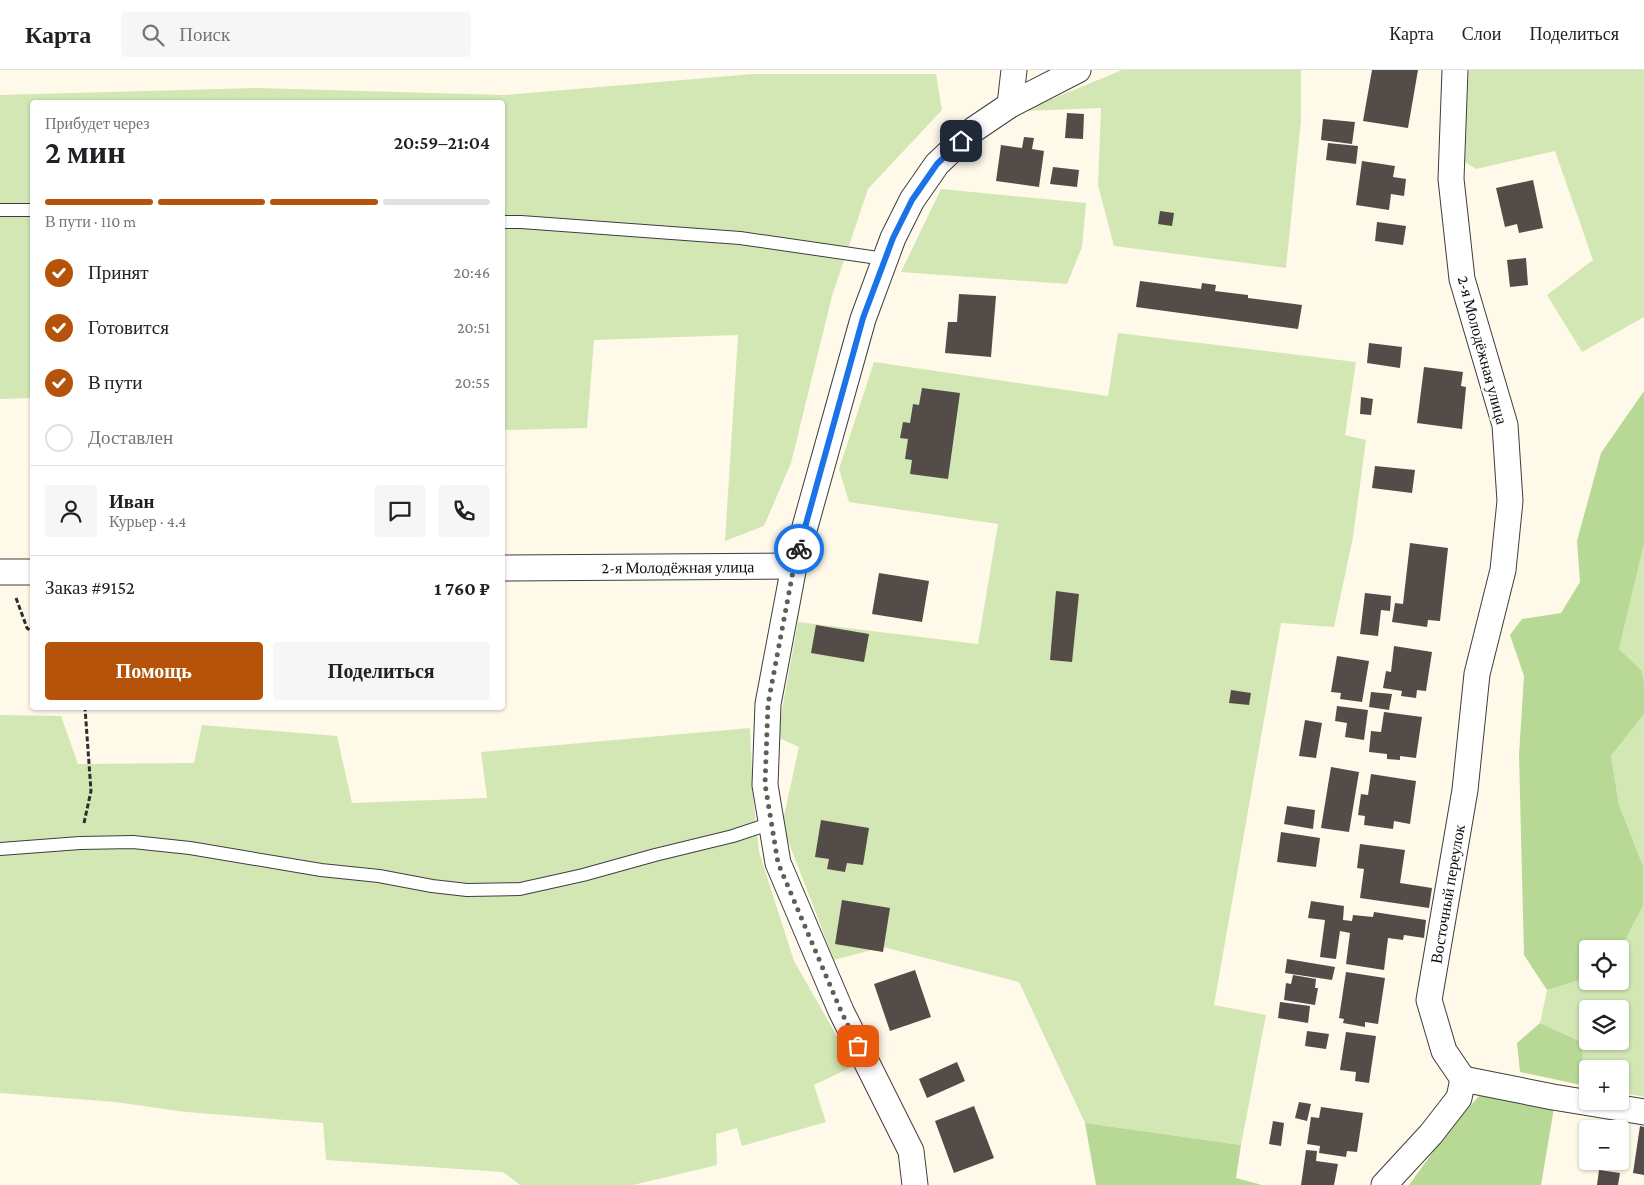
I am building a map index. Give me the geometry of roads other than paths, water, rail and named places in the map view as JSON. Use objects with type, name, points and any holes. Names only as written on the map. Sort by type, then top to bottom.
[{"type":"street","points":[[1010,105],[1014,70]]},
{"type":"street","points":[[915,1185],[911,1151],[841,1011],[778,863],[765,784],[768,704],[794,566],[863,318],[885,259],[912,200],[937,164],[973,130],[1010,105],[1078,70]]},
{"type":"street","name":"2-я Молодёжная улица","points":[[1456,70],[1451,179],[1462,279],[1504,425],[1510,501],[1503,570]]},
{"type":"street","name":"2-я Молодёжная улица","points":[[505,568],[794,566]]},
{"type":"street","name":"Восточный переулок","points":[[1463,1079],[1444,1051],[1429,1000],[1465,790],[1477,674],[1503,570]]},
{"type":"street","points":[[4,573],[30,572]]},
{"type":"street","points":[[1384,1185],[1431,1134],[1460,1098],[1463,1079],[1553,1097],[1644,1112]]},
{"type":"lane","points":[[0,210],[30,210]]},
{"type":"lane","points":[[505,222],[740,238],[885,259]]},
{"type":"lane","points":[[0,849],[80,843],[133,842],[190,848],[322,870],[379,876],[467,890],[520,888],[583,875],[733,836],[772,823]]}]
